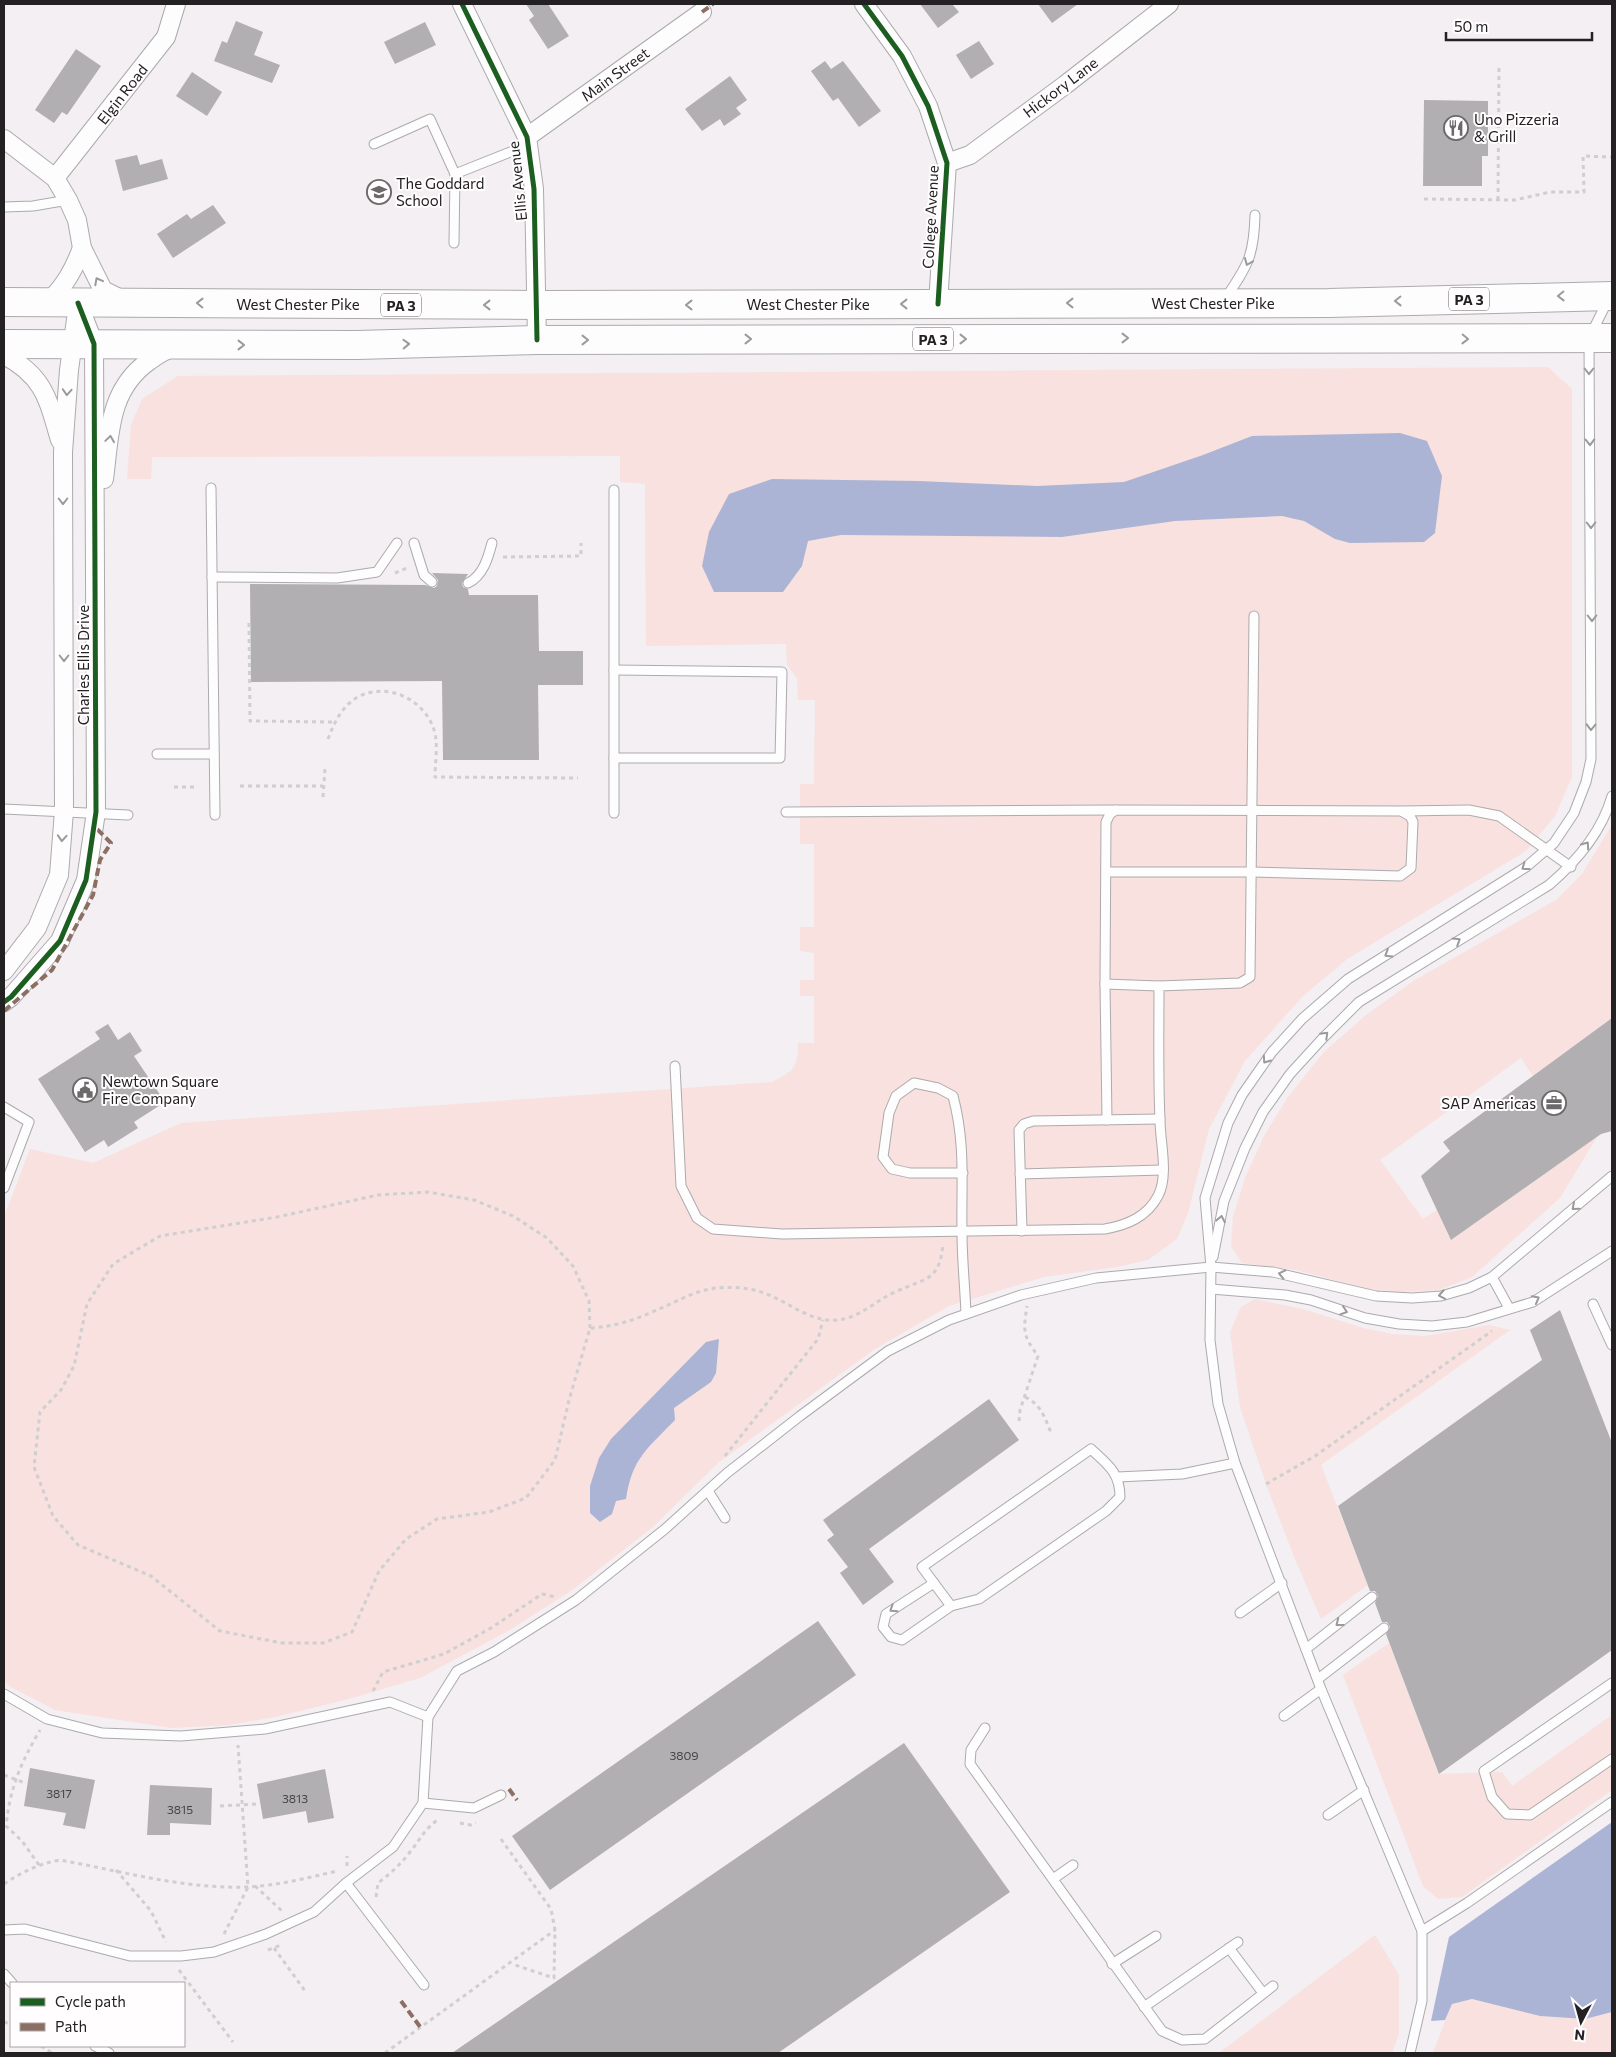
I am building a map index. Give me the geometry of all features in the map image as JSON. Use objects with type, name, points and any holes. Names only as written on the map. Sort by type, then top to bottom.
[{"type":"highway","name":"West Chester Pike","points":[[4,302],[126,301],[266,305],[938,304],[1223,303],[1611,298]]},
{"type":"highway","name":"PA 3","points":[[4,344],[357,345],[537,340],[1601,338]]},
{"type":"street","name":"Elgin Road","points":[[55,178],[166,37],[176,4]]},
{"type":"street","name":"Ellis Avenue","points":[[462,4],[527,141],[534,189],[537,340]]},
{"type":"street","name":"College Avenue","points":[[864,4],[902,56],[928,106],[947,163],[938,304]]},
{"type":"street","name":"Hickory Lane","points":[[947,163],[970,155],[1065,85],[1169,4]]},
{"type":"street","name":"Main Street","points":[[527,141],[702,12]]},
{"type":"street","points":[[4,140],[55,178],[68,200],[76,220],[82,248],[103,290],[126,301]]},
{"type":"street","points":[[48,302],[65,283],[82,248]]},
{"type":"street","name":"Charles Ellis Drive","points":[[4,1002],[11,997],[60,940],[86,880],[96,812],[95,539],[83,344],[78,302]]},
{"type":"street","name":"Charles Ellis Drive","points":[[4,970],[37,928],[59,875],[64,811],[63,452],[83,344]]},
{"type":"street","name":"Charles Ellis Drive","points":[[95,539],[114,409],[121,390],[134,373],[168,349],[192,345]]},
{"type":"street","name":"Charles Ellis Drive","points":[[4,355],[29,371],[42,387],[50,404],[63,452]]},
{"type":"lane","points":[[374,144],[430,119],[455,174],[454,243]]},
{"type":"lane","points":[[455,174],[527,141]]},
{"type":"lane","points":[[4,206],[33,206],[68,200]]},
{"type":"lane","points":[[1223,303],[1252,255],[1255,215]]},
{"type":"lane","points":[[1410,2053],[1422,2001],[1422,1931],[1321,1688],[1235,1463],[1218,1404],[1210,1340],[1211,1267],[1205,1198],[1217,1153],[1228,1123],[1242,1096],[1272,1052],[1302,1019],[1348,979],[1526,867],[1554,843],[1574,814],[1586,782],[1591,759],[1601,338],[1611,298]]},
{"type":"lane","points":[[211,488],[215,815]]},
{"type":"lane","points":[[614,490],[614,813]]},
{"type":"lane","points":[[212,578],[337,578],[377,572],[397,543]]},
{"type":"lane","points":[[414,543],[424,575],[432,582]]},
{"type":"lane","points":[[468,583],[476,579],[487,561],[492,543]]},
{"type":"lane","points":[[1105,984],[1159,986],[1240,983],[1250,977],[1254,616]]},
{"type":"lane","points":[[614,670],[782,672],[780,758],[614,758]]},
{"type":"lane","points":[[157,754],[214,754]]},
{"type":"lane","points":[[1211,1267],[1224,1202],[1245,1148],[1263,1112],[1290,1074],[1359,1002],[1549,885],[1571,867],[1596,831],[1612,796]]},
{"type":"lane","points":[[4,809],[128,815]]},
{"type":"lane","points":[[1107,1120],[1105,984],[1106,822],[1110,814],[1116,810]]},
{"type":"lane","points":[[786,812],[1469,810],[1499,816],[1571,867]]},
{"type":"lane","points":[[1106,872],[1252,872],[1400,876],[1411,868],[1414,822],[1410,816],[1401,811]]},
{"type":"lane","points":[[675,1066],[681,1186],[697,1218],[714,1229],[782,1234],[962,1233],[1105,1229],[1126,1225],[1143,1214],[1159,1195],[1162,1170],[1159,986]]},
{"type":"lane","points":[[963,1173],[910,1173],[892,1169],[883,1157],[889,1113],[896,1096],[914,1084],[938,1088],[953,1096],[960,1121],[963,1173],[962,1233],[966,1314]]},
{"type":"lane","points":[[4,1107],[29,1122],[4,1188]]},
{"type":"lane","points":[[1022,1231],[1019,1130],[1024,1124],[1033,1121],[1160,1119]]},
{"type":"lane","points":[[1020,1174],[1162,1170]]},
{"type":"lane","points":[[4,1930],[25,1930],[130,1956],[172,1955],[214,1952],[266,1934],[314,1912],[346,1883],[393,1847],[423,1803],[428,1716],[457,1671],[494,1652],[576,1600],[665,1529],[720,1479],[888,1351],[949,1320],[1029,1293],[1096,1278],[1211,1267],[1273,1272],[1376,1296],[1412,1298],[1441,1296],[1492,1278],[1612,1176]]},
{"type":"lane","points":[[1211,1289],[1286,1295],[1311,1300],[1365,1318],[1399,1324],[1432,1326],[1468,1322],[1533,1302],[1612,1251]]},
{"type":"lane","points":[[1492,1278],[1509,1308]]},
{"type":"lane","points":[[1593,1304],[1612,1345]]},
{"type":"lane","points":[[934,1583],[886,1614],[883,1627],[891,1637],[902,1640],[951,1606],[979,1599],[1106,1511],[1120,1497],[1120,1483],[1111,1468],[1091,1448],[922,1567],[934,1583],[951,1606]]},
{"type":"lane","points":[[1117,1477],[1182,1474],[1235,1463]]},
{"type":"lane","points":[[708,1491],[726,1518]]},
{"type":"lane","points":[[1240,1613],[1282,1583]]},
{"type":"lane","points":[[1306,1649],[1372,1597]]},
{"type":"lane","points":[[1318,1679],[1384,1628]]},
{"type":"lane","points":[[1612,1683],[1484,1771],[1492,1797],[1508,1814],[1530,1815],[1612,1759]]},
{"type":"lane","points":[[1284,1716],[1321,1688]]},
{"type":"lane","points":[[4,1694],[47,1719],[102,1732],[181,1736],[265,1729],[390,1702],[428,1716]]},
{"type":"lane","points":[[985,1728],[971,1750],[970,1764],[1162,2031],[1182,2040],[1204,2039],[1272,1986]]},
{"type":"lane","points":[[1328,1815],[1364,1790]]},
{"type":"lane","points":[[423,1803],[474,1808],[501,1795]]},
{"type":"lane","points":[[1422,1931],[1467,1903],[1612,1802]]},
{"type":"lane","points":[[1053,1879],[1073,1865]]},
{"type":"lane","points":[[346,1883],[424,1985]]},
{"type":"lane","points":[[1112,1964],[1156,1936]]},
{"type":"lane","points":[[1144,2007],[1238,1942]]},
{"type":"lane","points":[[1230,1948],[1263,1994]]},
{"type":"lane","points":[[97,2047],[109,2053]]},
{"type":"path","points":[[1498,200],[1499,64]]},
{"type":"path","points":[[1424,199],[1515,200],[1550,192],[1584,192],[1583,156],[1612,157]]},
{"type":"path","points":[[498,557],[581,556],[581,543]]},
{"type":"path","points":[[390,576],[407,568],[412,571]]},
{"type":"path","points":[[249,623],[250,721],[334,722]]},
{"type":"path","points":[[328,739],[334,722],[356,698],[372,692],[401,694],[422,710],[434,729],[435,777],[578,778]]},
{"type":"path","points":[[322,797],[325,768]]},
{"type":"path","points":[[240,786],[323,786]]},
{"type":"path","points":[[174,787],[194,787]]},
{"type":"path","points":[[428,1192],[474,1200],[513,1216],[540,1233],[574,1266],[589,1301],[590,1328],[569,1400],[555,1460],[526,1498],[489,1512],[437,1519],[406,1539],[379,1571],[352,1632],[323,1643],[282,1643],[220,1631],[151,1576],[78,1545],[53,1516],[34,1467],[40,1412],[62,1390],[74,1366],[87,1304],[113,1264],[160,1236],[277,1217],[378,1195],[428,1192]]},
{"type":"path","points":[[590,1328],[609,1327],[652,1313],[690,1294],[715,1288],[742,1288],[762,1292],[823,1320],[839,1320],[865,1312],[894,1292],[921,1282],[936,1271],[942,1261],[944,1233]]},
{"type":"path","points":[[1019,1421],[1038,1356],[1028,1342],[1023,1330],[1029,1293]]},
{"type":"path","points":[[720,1479],[714,1472],[728,1451],[818,1339],[823,1320]]},
{"type":"path","points":[[1266,1484],[1315,1456],[1492,1331]]},
{"type":"path","points":[[1025,1397],[1035,1401],[1042,1410],[1052,1435]]},
{"type":"path","points":[[364,1707],[383,1672],[444,1654],[492,1628],[542,1594],[576,1600]]},
{"type":"path","points":[[39,1865],[22,1840],[6,1826],[14,1780],[24,1758],[47,1719]]},
{"type":"path","points":[[214,1952],[248,1887],[237,1731]]},
{"type":"path","points":[[4,1775],[25,1783]]},
{"type":"path","points":[[220,1806],[257,1804]]},
{"type":"path","points":[[381,1902],[375,1895],[378,1882],[391,1874],[410,1853],[428,1826],[439,1819],[447,1820]]},
{"type":"path","points":[[454,1821],[471,1825],[482,1821]]},
{"type":"path","points":[[501,1839],[551,1910],[555,1930],[554,1978],[511,1964]]},
{"type":"path","points":[[347,1856],[347,1869]]},
{"type":"path","points":[[4,1884],[24,1871],[60,1860],[170,1882],[212,1887],[248,1887],[297,1880],[338,1871]]},
{"type":"path","points":[[115,1870],[150,1911],[172,1955]]},
{"type":"path","points":[[255,1886],[292,1921]]},
{"type":"path","points":[[385,2053],[511,1964],[555,1930]]},
{"type":"path","points":[[274,1948],[305,1991]]},
{"type":"path","points":[[179,1970],[233,2042]]},
{"type":"shaded area","points":[[1548,367],[1572,389],[1572,777],[1555,816],[1526,851],[1347,959],[1303,996],[1245,1061],[1209,1129],[1188,1213],[1177,1239],[1148,1260],[1117,1267],[1044,1277],[949,1306],[875,1349],[719,1462],[653,1527],[571,1591],[508,1631],[420,1678],[345,1700],[275,1717],[229,1725],[172,1728],[55,1710],[9,1686],[4,1680],[4,1217],[30,1149],[93,1163],[181,1123],[772,1082],[793,1068],[797,1058],[798,1043],[814,1043],[814,996],[800,996],[800,980],[814,980],[814,953],[800,951],[800,927],[814,927],[814,844],[800,844],[800,784],[814,784],[815,700],[798,700],[797,678],[787,665],[786,644],[646,646],[645,484],[620,482],[620,456],[152,457],[151,479],[127,479],[131,425],[142,399],[178,376]]},
{"type":"shaded area","points":[[1612,825],[1612,1018],[1533,1076],[1521,1058],[1380,1160],[1423,1219],[1437,1210],[1451,1240],[1597,1137],[1560,1198],[1472,1277],[1438,1290],[1403,1292],[1369,1289],[1296,1270],[1242,1263],[1231,1246],[1233,1217],[1245,1178],[1264,1136],[1288,1097],[1324,1052],[1366,1015],[1415,980],[1556,900],[1582,874]]},
{"type":"shaded area","points":[[1255,1299],[1303,1309],[1363,1328],[1392,1334],[1425,1336],[1489,1325],[1510,1330],[1321,1465],[1368,1585],[1321,1619],[1266,1484],[1240,1407],[1230,1332],[1241,1307]]},
{"type":"shaded area","points":[[1389,1643],[1439,1774],[1502,1772],[1512,1786],[1612,1715],[1612,1790],[1462,1897],[1438,1899],[1423,1886],[1343,1675]]},
{"type":"shaded area","points":[[1375,1935],[1399,1975],[1399,2034],[1392,2053],[1219,2053]]},
{"type":"shaded area","points":[[1472,1999],[1540,2016],[1585,2019],[1612,2012],[1612,2053],[1433,2053],[1452,2003]]},
{"type":"water","points":[[1400,433],[1427,441],[1442,476],[1435,533],[1424,542],[1350,543],[1335,539],[1304,521],[1282,516],[1175,521],[1062,537],[841,535],[808,541],[802,566],[783,592],[714,592],[702,566],[709,532],[729,494],[772,479],[919,481],[1037,486],[1124,482],[1252,436]]},
{"type":"water","points":[[719,1339],[716,1373],[711,1382],[674,1408],[675,1420],[649,1446],[637,1463],[632,1473],[626,1499],[616,1501],[612,1514],[600,1522],[590,1513],[590,1486],[599,1458],[611,1439],[706,1342]]},
{"type":"water","points":[[1612,1822],[1612,2012],[1585,2019],[1540,2016],[1472,1999],[1452,2004],[1445,2020],[1431,2021],[1449,1937]]},
{"type":"building","points":[[526,4],[548,4],[569,36],[548,49],[529,20],[534,16]]},
{"type":"building","points":[[920,4],[952,4],[959,12],[938,28]]},
{"type":"building","points":[[1038,4],[1078,4],[1052,23]]},
{"type":"building","points":[[236,21],[263,32],[254,55],[280,65],[272,83],[214,61],[222,41],[227,43]]},
{"type":"building","points":[[425,22],[436,45],[395,64],[384,42]]},
{"type":"building","points":[[979,41],[994,64],[971,79],[956,55]]},
{"type":"building","points":[[76,49],[101,66],[67,115],[62,112],[54,123],[35,110]]},
{"type":"building","points":[[825,61],[831,69],[843,61],[881,111],[859,127],[838,98],[833,101],[811,71]]},
{"type":"building","points":[[192,72],[222,92],[207,116],[176,96]]},
{"type":"building","points":[[730,76],[747,100],[736,108],[741,114],[724,126],[720,119],[702,131],[685,109]]},
{"type":"building","name":"Uno Pizzeria & Grill","points":[[1424,100],[1488,101],[1488,156],[1482,156],[1482,186],[1423,186]]},
{"type":"building","points":[[137,155],[140,165],[162,159],[168,179],[123,191],[115,160]]},
{"type":"building","points":[[213,205],[226,223],[173,258],[157,234],[187,214],[191,219]]},
{"type":"building","points":[[432,573],[468,574],[462,583],[463,587],[468,589],[469,595],[538,595],[539,651],[583,651],[583,685],[538,685],[539,760],[443,760],[442,681],[251,682],[250,584],[425,585],[434,588],[437,586],[438,580]]},
{"type":"building","name":"SAP Americas","points":[[1612,1018],[1612,1131],[1601,1134],[1451,1240],[1421,1176],[1450,1151],[1443,1142]]},
{"type":"building","points":[[108,1024],[118,1040],[130,1032],[142,1051],[134,1056],[165,1102],[134,1122],[138,1128],[108,1147],[104,1140],[85,1152],[38,1079],[100,1039],[95,1032]]},
{"type":"building","points":[[1560,1310],[1612,1443],[1612,1650],[1439,1774],[1386,1634],[1390,1627],[1387,1622],[1382,1622],[1375,1603],[1378,1596],[1375,1591],[1370,1591],[1338,1506],[1542,1360],[1530,1330]]},
{"type":"building","points":[[989,1399],[1019,1440],[869,1549],[894,1582],[863,1605],[840,1573],[848,1567],[827,1540],[834,1535],[823,1520]]},
{"type":"building","points":[[818,1621],[856,1675],[550,1890],[512,1836]]},
{"type":"building","points":[[904,1743],[1010,1892],[778,2053],[452,2053]]},
{"type":"building","points":[[30,1768],[95,1780],[85,1829],[63,1825],[66,1813],[24,1806]]},
{"type":"building","points":[[325,1769],[334,1818],[308,1823],[306,1811],[263,1819],[257,1784]]},
{"type":"building","points":[[150,1785],[212,1788],[211,1825],[170,1823],[170,1835],[147,1835]]},
{"type":"marked path","points":[[702,12],[713,4]]},
{"type":"marked path","points":[[4,1011],[52,970],[93,895],[100,860],[111,843],[94,826]]},
{"type":"marked path","points":[[509,1789],[517,1800]]},
{"type":"marked path","points":[[401,2001],[421,2028]]},
{"type":"cycle path","points":[[462,4],[527,137],[534,189],[537,340]]},
{"type":"cycle path","points":[[864,4],[902,56],[928,106],[947,163],[938,304]]},
{"type":"cycle path","points":[[4,1002],[11,997],[60,941],[86,880],[96,812],[94,344],[78,303]]},
{"type":"place","name":"Uno Pizzeria & Grill","points":[[1456,128]]},
{"type":"place","name":"The Goddard School","points":[[379,192]]},
{"type":"place","name":"Newtown Square Fire Company","points":[[85,1090]]},
{"type":"place","name":"SAP Americas","points":[[1554,1103]]}]
